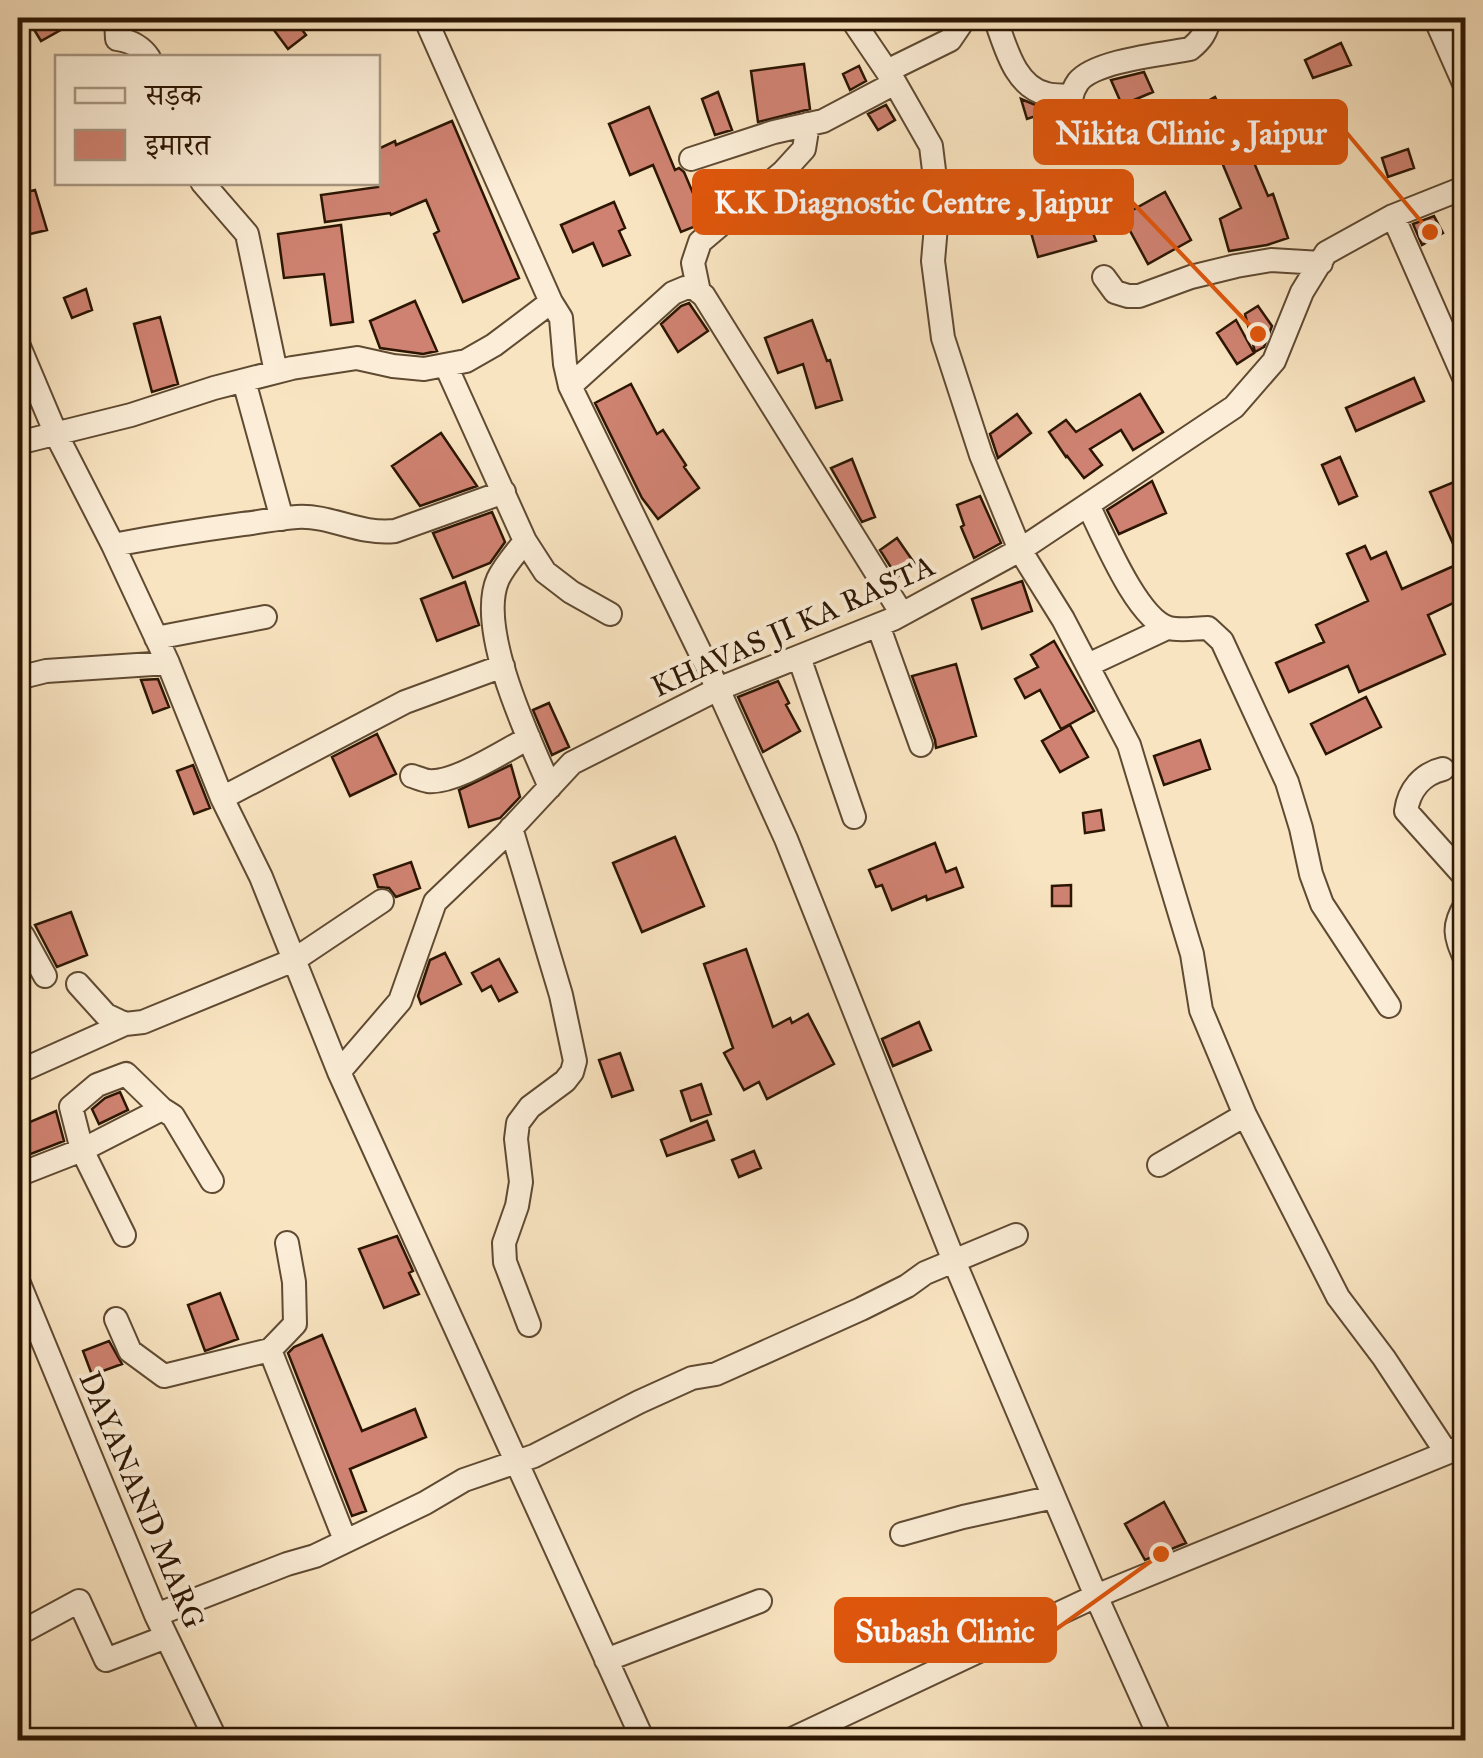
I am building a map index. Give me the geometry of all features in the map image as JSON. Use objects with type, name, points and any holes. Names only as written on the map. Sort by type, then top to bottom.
[{"type":"street","points":[[116,18],[117,40],[142,48],[147,55]]},
{"type":"street","points":[[425,18],[561,318],[570,386],[718,689],[786,839],[954,1261],[1161,1740]]},
{"type":"street","points":[[790,1740],[1096,1596],[1456,1449],[1338,1297],[1245,1115],[1201,1010],[1192,954],[1129,744],[1063,618],[1020,550],[981,455],[943,338],[933,260],[938,202],[931,146],[851,18]]},
{"type":"street","points":[[691,159],[823,121],[950,40],[965,18]]},
{"type":"street","points":[[994,18],[1021,77],[1046,94],[1071,96]]},
{"type":"street","points":[[1070,120],[1071,96],[1078,82],[1092,69],[1190,49],[1208,29],[1209,18]]},
{"type":"street","points":[[1436,18],[1466,88]]},
{"type":"street","points":[[699,292],[693,263],[700,242],[783,172],[804,149],[808,124]]},
{"type":"street","points":[[205,185],[247,234],[276,372]]},
{"type":"street","name":"KHAVAS JI KA RASTA","points":[[339,1072],[400,1000],[435,902],[572,764],[718,689],[902,614],[1020,550],[1234,407],[1274,361],[1302,292],[1326,253],[1393,216],[1466,186]]},
{"type":"street","points":[[1393,216],[1466,382]]},
{"type":"street","points":[[1104,277],[1115,292],[1139,296],[1190,277],[1236,266],[1271,260],[1321,263]]},
{"type":"street","points":[[570,386],[673,293],[694,288],[704,296],[902,614]]},
{"type":"street","points":[[18,444],[276,372],[357,358],[424,370],[466,361],[551,302]]},
{"type":"street","points":[[18,344],[56,434],[168,663],[222,798],[261,877],[339,1072],[643,1740]]},
{"type":"street","points":[[446,366],[525,541],[544,572],[610,614]]},
{"type":"street","points":[[244,381],[282,519]]},
{"type":"street","points":[[113,545],[299,517],[326,519],[361,531],[395,531],[504,492]]},
{"type":"street","points":[[1088,505],[1136,600],[1147,614],[1167,628]]},
{"type":"street","points":[[525,541],[498,580],[494,602],[497,646],[512,698],[550,787]]},
{"type":"street","points":[[156,638],[265,617]]},
{"type":"street","points":[[878,625],[921,745]]},
{"type":"street","points":[[1088,665],[1167,628],[1208,628],[1222,642],[1287,782],[1322,904],[1389,1006]]},
{"type":"street","points":[[798,656],[854,817]]},
{"type":"street","points":[[18,678],[46,671],[168,663]]},
{"type":"street","points":[[222,798],[405,702],[502,666]]},
{"type":"street","points":[[412,776],[430,782],[460,774],[529,738]]},
{"type":"street","points":[[1443,768],[1425,776],[1416,786],[1406,811],[1466,878]]},
{"type":"street","points":[[511,828],[561,995],[575,1061],[565,1081],[530,1106],[518,1124],[520,1182],[504,1243],[506,1262],[529,1324]]},
{"type":"street","points":[[18,1072],[125,1024],[143,1022],[294,960],[382,901]]},
{"type":"street","points":[[1466,904],[1455,923],[1456,938],[1466,962]]},
{"type":"street","points":[[18,930],[45,976]]},
{"type":"street","points":[[78,984],[106,1014],[125,1024]]},
{"type":"street","points":[[124,1235],[82,1150],[71,1108],[97,1086],[126,1074],[173,1116],[212,1181]]},
{"type":"street","points":[[18,1175],[82,1150],[162,1109]]},
{"type":"street","points":[[1159,1166],[1245,1115]]},
{"type":"street","points":[[156,1615],[315,1556],[464,1480],[534,1456],[674,1386],[716,1374],[861,1309],[926,1273],[1016,1235]]},
{"type":"street","points":[[116,1319],[130,1351],[164,1376],[270,1350],[295,1324],[294,1282],[287,1242]]},
{"type":"street","name":"DAYANAND MARG","points":[[18,1281],[156,1615],[216,1740]]},
{"type":"street","points":[[270,1350],[345,1540]]},
{"type":"street","points":[[902,1534],[1054,1497]]},
{"type":"street","points":[[18,1634],[79,1601],[106,1660],[166,1637]]},
{"type":"street","points":[[606,1660],[760,1601]]},
{"type":"building","points":[[27,18],[82,18],[41,41]]},
{"type":"building","points":[[265,18],[293,18],[306,35],[288,49]]},
{"type":"building","points":[[1341,43],[1351,65],[1313,78],[1305,60]]},
{"type":"building","points":[[804,64],[810,109],[758,122],[751,71]]},
{"type":"building","points":[[859,66],[866,81],[850,90],[843,74]]},
{"type":"building","points":[[1144,72],[1153,92],[1122,105],[1111,80]]},
{"type":"building","points":[[718,92],[732,130],[715,135],[702,99]]},
{"type":"building","points":[[1215,97],[1230,125],[1237,122],[1268,196],[1273,194],[1288,238],[1229,251],[1220,219],[1241,208],[1208,129],[1191,138],[1179,117]]},
{"type":"building","points":[[1021,99],[1043,108],[1045,113],[1027,119]]},
{"type":"building","points":[[886,105],[895,120],[878,130],[868,114]]},
{"type":"building","points":[[649,107],[675,170],[684,172],[704,219],[681,232],[653,165],[630,175],[609,124]]},
{"type":"building","points":[[452,121],[519,278],[463,302],[434,234],[439,231],[426,200],[391,215],[325,222],[321,195],[378,187],[380,148],[395,141],[396,145]]},
{"type":"building","points":[[1408,149],[1414,168],[1388,177],[1382,158]]},
{"type":"building","points":[[35,190],[47,230],[18,237],[18,194]]},
{"type":"building","points":[[1165,192],[1191,240],[1148,264],[1122,216]]},
{"type":"building","points":[[614,202],[625,228],[619,231],[630,255],[603,266],[593,243],[573,252],[561,225]]},
{"type":"building","points":[[1083,206],[1096,241],[1038,257],[1028,222]]},
{"type":"building","points":[[1434,216],[1443,233],[1422,245],[1413,224]]},
{"type":"building","points":[[341,225],[353,322],[331,325],[324,274],[284,278],[278,234]]},
{"type":"building","points":[[86,289],[92,310],[72,318],[64,298]]},
{"type":"building","points":[[415,301],[437,351],[423,354],[380,348],[370,321]]},
{"type":"building","points":[[689,303],[708,331],[678,352],[661,324]]},
{"type":"building","points":[[1258,306],[1272,326],[1264,347],[1255,352],[1245,314]]},
{"type":"building","points":[[160,317],[178,384],[152,392],[134,324]]},
{"type":"building","points":[[812,320],[842,400],[816,408],[803,364],[778,373],[765,338]]},
{"type":"building","points":[[1236,320],[1254,353],[1237,364],[1217,333]]},
{"type":"building","points":[[1414,378],[1424,401],[1356,431],[1346,408]]},
{"type":"building","points":[[631,384],[657,434],[663,430],[699,488],[658,519],[642,498],[595,403]]},
{"type":"building","points":[[1140,394],[1163,432],[1133,450],[1121,430],[1090,449],[1102,465],[1084,478],[1049,432],[1066,420],[1076,432]]},
{"type":"building","points":[[1017,414],[1031,433],[998,458],[990,434]]},
{"type":"building","points":[[441,433],[477,486],[420,506],[392,466]]},
{"type":"building","points":[[1340,457],[1357,496],[1339,504],[1322,465]]},
{"type":"building","points":[[852,459],[875,517],[862,522],[831,468]]},
{"type":"building","points":[[1466,477],[1466,573],[1430,492]]},
{"type":"building","points":[[1152,481],[1166,513],[1119,534],[1107,510]]},
{"type":"building","points":[[980,496],[1001,543],[974,558],[957,505]]},
{"type":"building","points":[[492,512],[505,542],[490,563],[453,578],[433,533]]},
{"type":"building","points":[[897,538],[915,564],[897,577],[880,550]]},
{"type":"building","points":[[1365,546],[1371,559],[1386,552],[1402,589],[1456,565],[1466,586],[1466,597],[1428,615],[1445,654],[1359,692],[1348,666],[1289,692],[1276,663],[1324,642],[1316,625],[1368,601],[1347,554]]},
{"type":"building","points":[[1022,581],[1032,611],[982,629],[972,599]]},
{"type":"building","points":[[465,582],[479,625],[437,641],[421,599]]},
{"type":"building","points":[[1054,641],[1094,711],[1061,729],[1040,690],[1025,698],[1015,679],[1038,667],[1031,655]]},
{"type":"building","points":[[956,664],[976,736],[936,748],[912,676]]},
{"type":"building","points":[[158,679],[169,707],[153,713],[141,680]]},
{"type":"building","points":[[778,681],[800,731],[763,752],[738,697]]},
{"type":"building","points":[[1366,697],[1381,727],[1326,754],[1311,724]]},
{"type":"building","points":[[549,703],[569,747],[552,755],[533,710]]},
{"type":"building","points":[[1070,725],[1088,757],[1060,772],[1042,741]]},
{"type":"building","points":[[377,734],[396,774],[350,796],[332,757]]},
{"type":"building","points":[[1200,740],[1210,769],[1164,785],[1154,756]]},
{"type":"building","points":[[193,765],[210,808],[194,814],[177,771]]},
{"type":"building","points":[[511,765],[520,797],[500,818],[469,827],[459,790]]},
{"type":"building","points":[[1101,810],[1104,830],[1085,833],[1083,813]]},
{"type":"building","points":[[675,837],[704,906],[642,932],[613,863]]},
{"type":"building","points":[[935,843],[946,872],[956,868],[963,887],[892,910],[882,885],[876,887],[869,870]]},
{"type":"building","points":[[411,862],[420,888],[396,897],[389,888],[378,887],[374,875]]},
{"type":"building","points":[[1071,885],[1071,906],[1052,906],[1052,886]]},
{"type":"building","points":[[71,912],[87,955],[57,967],[35,925]]},
{"type":"building","points":[[746,949],[773,1027],[808,1014],[834,1064],[767,1099],[759,1082],[744,1090],[724,1053],[733,1048],[704,964]]},
{"type":"building","points":[[445,953],[461,984],[421,1004],[418,996],[430,960]]},
{"type":"building","points":[[499,959],[517,992],[499,1001],[491,986],[482,991],[472,973]]},
{"type":"building","points":[[919,1022],[931,1050],[893,1066],[882,1039]]},
{"type":"building","points":[[620,1053],[633,1090],[612,1097],[599,1060]]},
{"type":"building","points":[[701,1084],[711,1114],[691,1121],[681,1091]]},
{"type":"building","points":[[120,1092],[128,1110],[99,1124],[92,1109]]},
{"type":"building","points":[[56,1111],[64,1141],[18,1159],[18,1127]]},
{"type":"building","points":[[707,1121],[714,1140],[667,1156],[661,1140]]},
{"type":"building","points":[[754,1151],[761,1168],[739,1177],[732,1160]]},
{"type":"building","points":[[397,1236],[419,1294],[384,1308],[359,1249]]},
{"type":"building","points":[[220,1293],[238,1339],[205,1351],[188,1305]]},
{"type":"building","points":[[322,1335],[362,1431],[415,1409],[426,1437],[350,1469],[366,1511],[352,1516],[288,1353]]},
{"type":"building","points":[[109,1341],[122,1364],[92,1375],[83,1351]]},
{"type":"building","points":[[1164,1502],[1186,1543],[1145,1560],[1125,1524]]},
{"type":"place","name":"Nikita Clinic , Jaipur","points":[[1430,232]]},
{"type":"place","name":"K.K Diagnostic Centre , Jaipur","points":[[1258,334]]},
{"type":"place","name":"Subash Clinic","points":[[1161,1554]]}]
